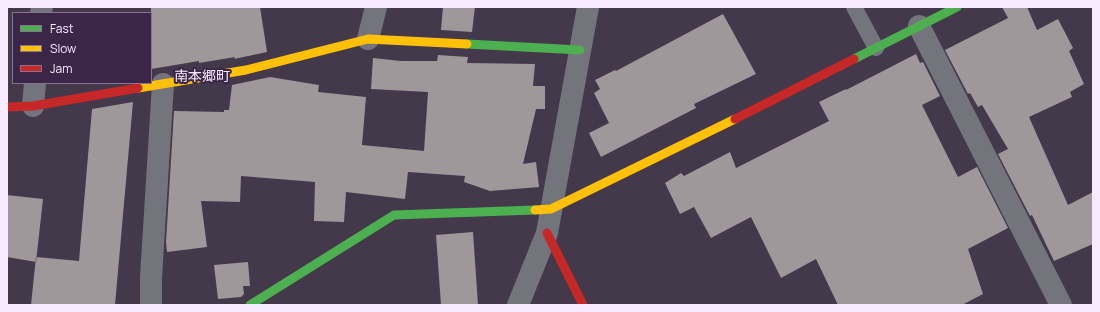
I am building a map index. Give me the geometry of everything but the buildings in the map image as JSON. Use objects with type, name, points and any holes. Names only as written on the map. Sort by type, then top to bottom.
[{"type":"street","points":[[368,39],[376,7]]},
{"type":"street","points":[[518,305],[547,233],[588,7]]},
{"type":"street","points":[[250,305],[394,215],[551,209],[649,162],[957,7]]},
{"type":"street","points":[[919,26],[1061,305]]},
{"type":"street","points":[[7,107],[33,106],[246,70],[368,39],[580,50]]},
{"type":"street","points":[[33,106],[35,84]]},
{"type":"street","points":[[151,305],[151,277],[163,84]]},
{"type":"street","points":[[547,233],[583,305]]},
{"type":"lane","points":[[854,7],[876,48]]},
{"type":"traffic: fast","points":[[854,59],[957,7]]},
{"type":"traffic: fast","points":[[467,44],[580,50]]},
{"type":"traffic: fast","points":[[250,305],[394,215],[535,210]]},
{"type":"traffic: slow","points":[[138,88],[246,70],[368,39],[467,44]]},
{"type":"traffic: slow","points":[[535,210],[551,209],[735,119]]},
{"type":"traffic: jam","points":[[735,119],[854,59]]},
{"type":"traffic: jam","points":[[7,107],[33,106],[138,88]]},
{"type":"traffic: jam","points":[[547,233],[583,305]]},
{"type":"district","name":"南本郷町","points":[[202,77]]}]
